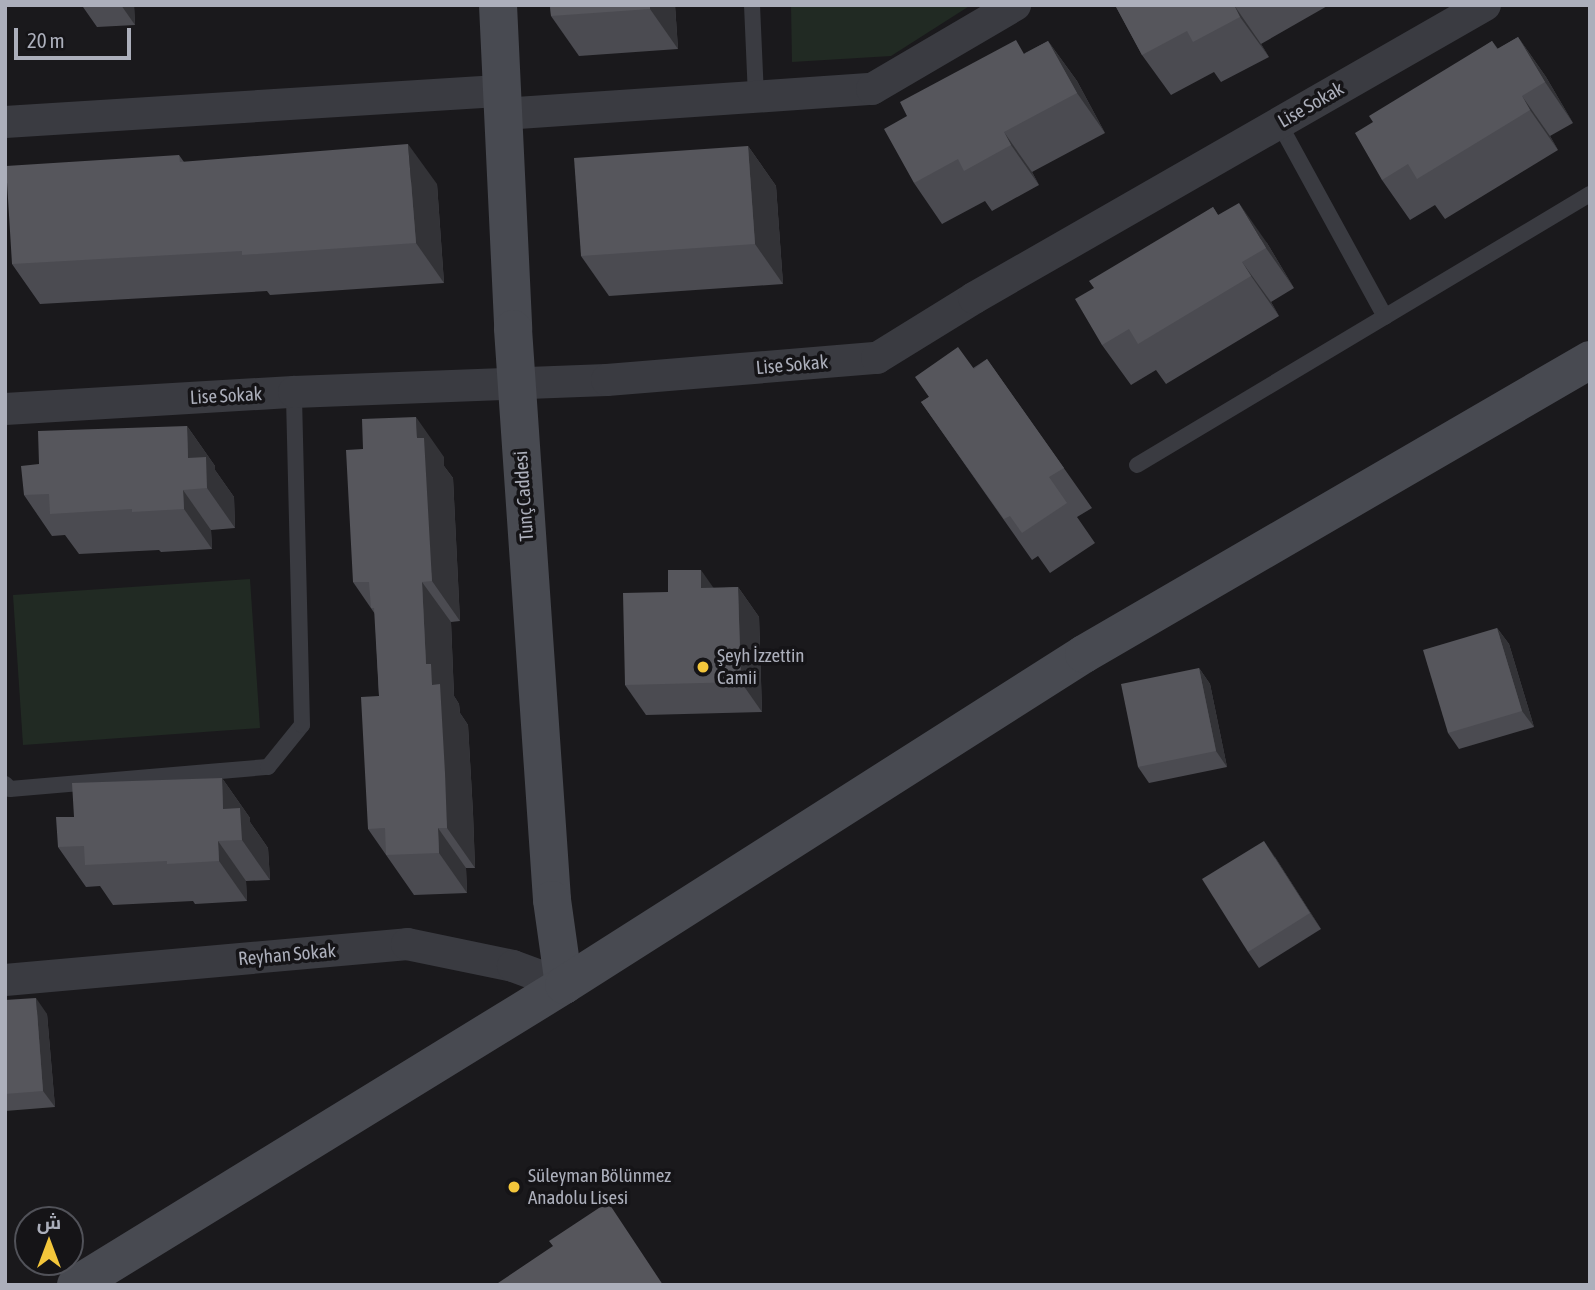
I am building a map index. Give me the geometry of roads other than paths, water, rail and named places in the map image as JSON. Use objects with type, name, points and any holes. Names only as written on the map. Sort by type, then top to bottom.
[{"type":"street","name":"Tunç Caddesi","points":[[498,5],[516,382],[552,900],[564,985]]},
{"type":"street","points":[[5,122],[503,102],[756,97],[872,89],[1015,5]]},
{"type":"street","name":"Lise Sokak","points":[[5,408],[294,392],[607,380],[877,358],[974,298],[1485,5]]},
{"type":"street","points":[[76,1285],[564,985],[1084,654],[1590,360]]},
{"type":"street","name":"Reyhan Sokak","points":[[5,980],[407,944],[513,966],[564,985]]},
{"type":"lane","points":[[752,5],[756,97]]},
{"type":"lane","points":[[1279,123],[1385,317]]},
{"type":"lane","points":[[1137,465],[1590,194]]},
{"type":"lane","points":[[5,784],[10,789],[268,767],[302,725],[294,392]]},
{"type":"place","name":"Şeyh İzzettin Camii","points":[[703,667]]},
{"type":"place","name":"Süleyman Bölünmez Anadolu Lisesi","points":[[514,1187]]}]
